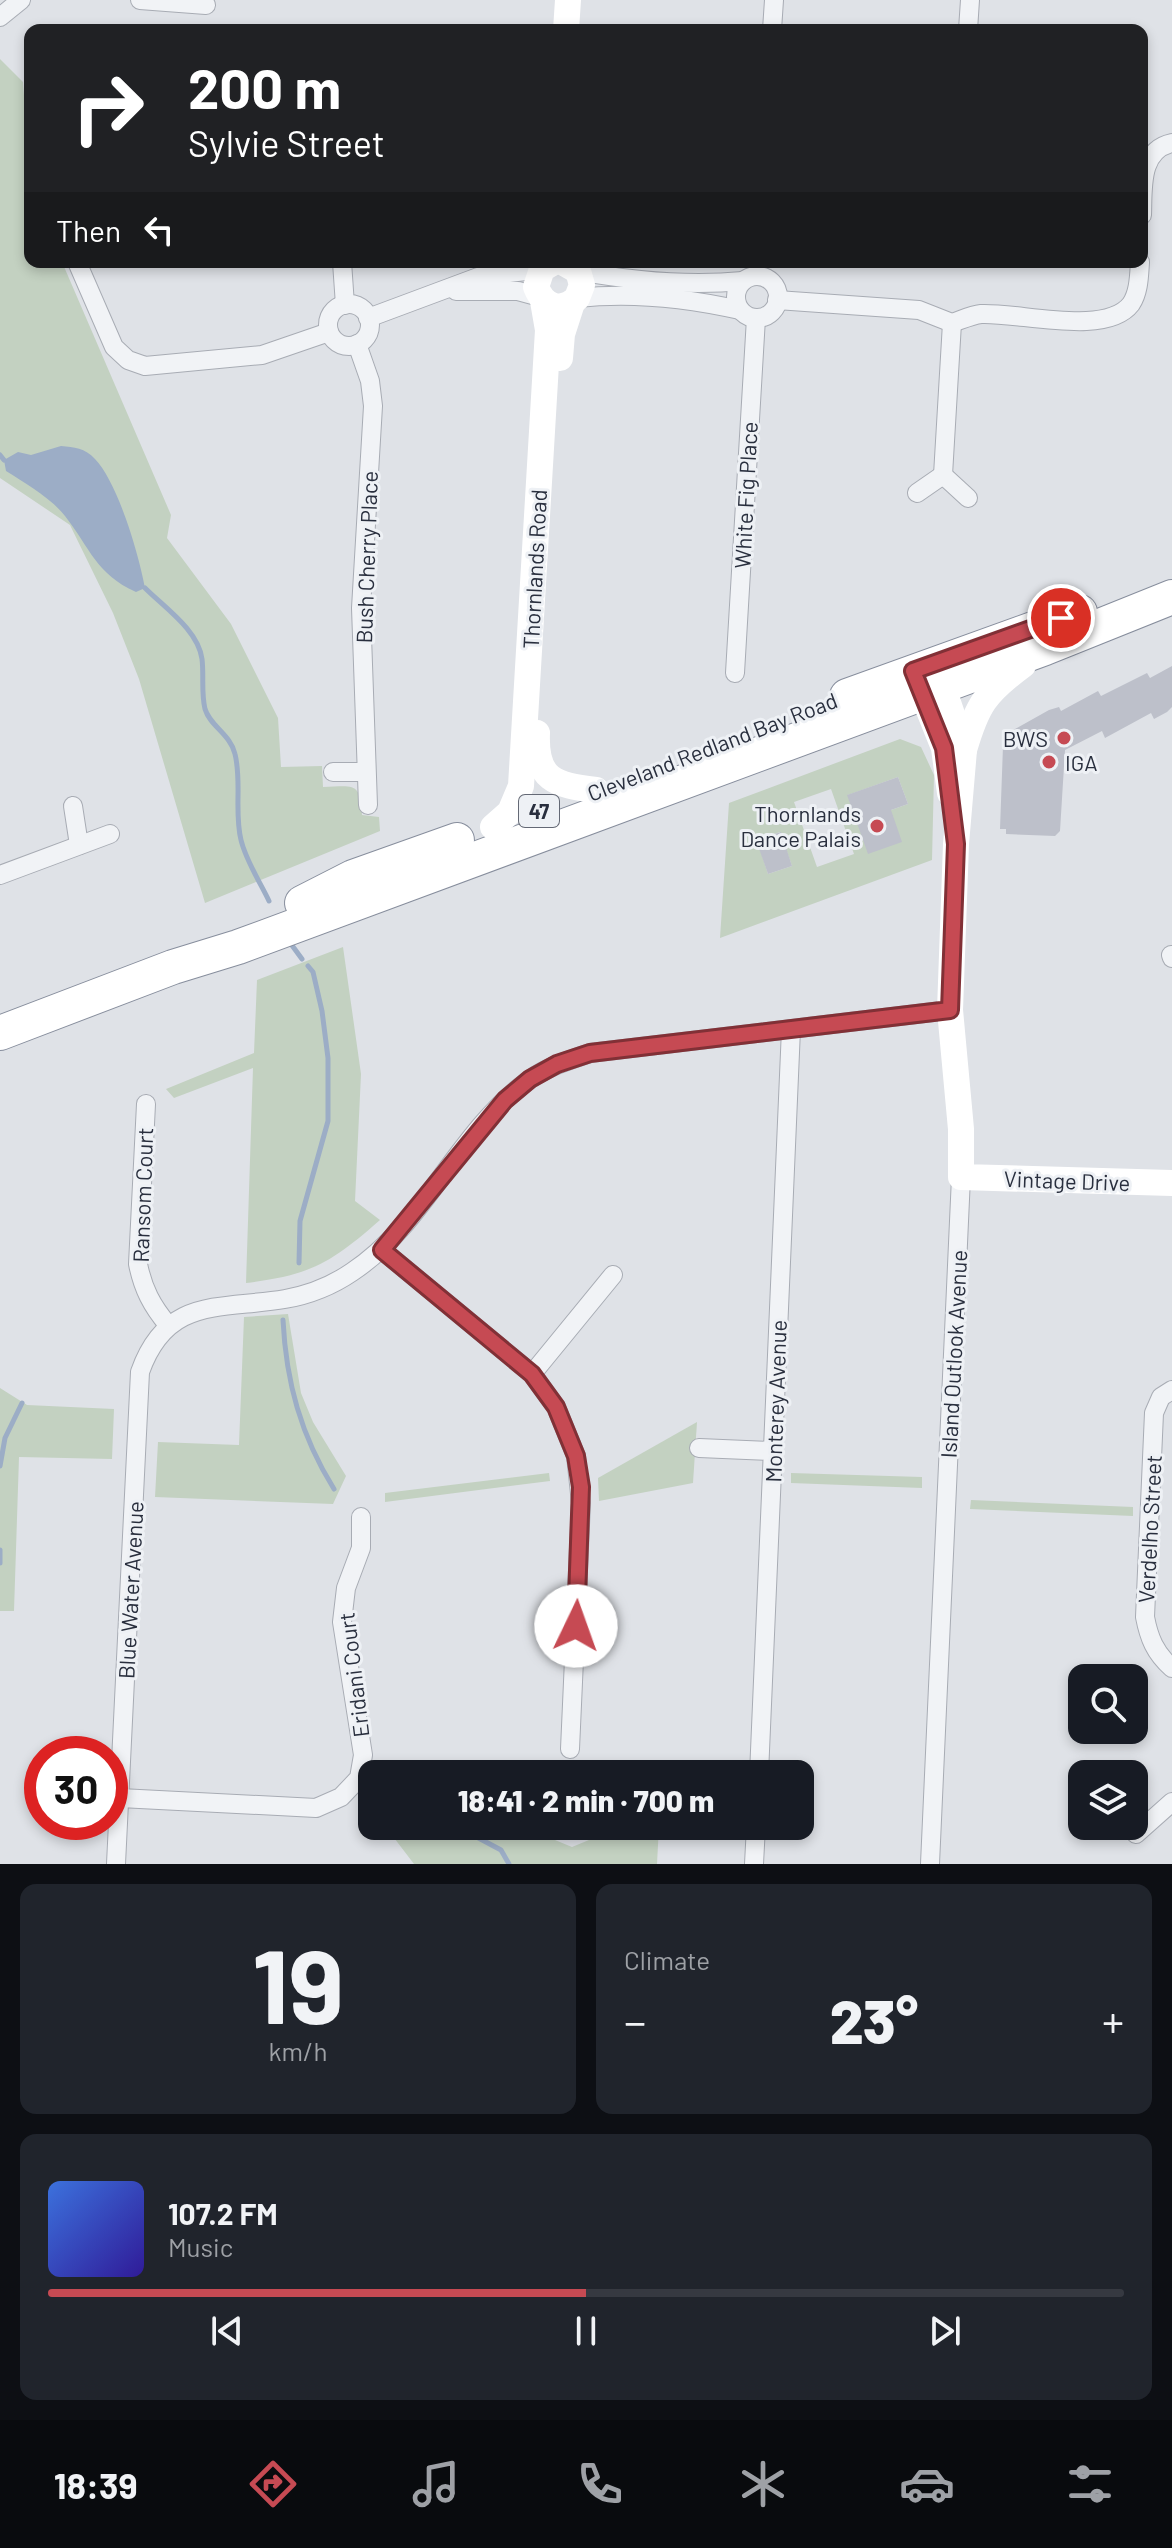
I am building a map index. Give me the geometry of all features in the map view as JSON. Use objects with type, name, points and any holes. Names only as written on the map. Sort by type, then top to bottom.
[{"type":"highway","name":"Cleveland Redland Bay Road","points":[[0,1033],[475,858],[928,678],[1034,627],[1172,583]]},
{"type":"highway","name":"Cleveland Redland Bay Road","points":[[173,967],[353,877],[596,790],[928,678],[1045,648],[1172,597]]},
{"type":"highway","points":[[353,877],[356,890],[364,891],[421,869],[475,858]]},
{"type":"street","points":[[0,17],[21,0]]},
{"type":"street","points":[[140,0],[206,5]]},
{"type":"street","points":[[566,24],[568,0]]},
{"type":"street","points":[[580,24],[582,0]]},
{"type":"street","points":[[772,24],[774,0]]},
{"type":"street","points":[[968,24],[970,0]]},
{"type":"street","points":[[1148,162],[1153,153],[1172,143]]},
{"type":"street","points":[[80,268],[114,347],[128,360],[145,366],[262,355],[329,332]]},
{"type":"street","points":[[342,268],[345,305]]},
{"type":"street","points":[[368,318],[478,277],[539,268]]},
{"type":"street","name":"Thornlands Road","points":[[493,827],[510,812],[521,786],[548,330],[536,287],[556,268]]},
{"type":"street","name":"Thornlands Road","points":[[562,268],[582,285],[562,334],[536,748],[539,766],[550,778],[564,786],[596,790]]},
{"type":"street","points":[[441,292],[518,291],[552,306],[606,295],[702,302],[748,314],[770,313],[777,300],[773,284],[754,273],[705,284],[610,277],[572,268]]},
{"type":"street","points":[[777,300],[919,310],[952,323],[978,314],[1097,321],[1120,315],[1133,302],[1140,268]]},
{"type":"street","points":[[748,314],[736,300],[737,290],[754,273]]},
{"type":"street","points":[[345,305],[359,307],[368,318],[366,336],[357,344],[343,346],[329,332],[333,311],[345,305]]},
{"type":"street","name":"White Fig Place","points":[[735,673],[748,314]]},
{"type":"street","points":[[943,475],[952,323]]},
{"type":"street","name":"Bush Cherry Place","points":[[357,344],[370,381],[373,406],[361,608],[368,805]]},
{"type":"street","points":[[917,493],[943,475]]},
{"type":"street","points":[[943,475],[968,498]]},
{"type":"street","points":[[964,750],[975,711],[996,684],[1045,648]]},
{"type":"street","name":"Island Outlook Avenue","points":[[928,678],[964,750],[956,844],[950,1010],[961,1129],[961,1177],[930,1864]]},
{"type":"street","name":"Island Outlook Avenue","points":[[928,678],[944,748],[956,844]]},
{"type":"street","points":[[333,772],[366,772]]},
{"type":"street","points":[[73,806],[79,845]]},
{"type":"street","points":[[0,875],[110,834]]},
{"type":"street","points":[[168,1325],[203,1308],[287,1299],[322,1288],[351,1273],[382,1250],[505,1100],[530,1079],[557,1064],[590,1053],[950,1010]]},
{"type":"street","name":"Monterey Avenue","points":[[760,1760],[791,1029]]},
{"type":"street","name":"Ransom Court","points":[[146,1104],[138,1264],[142,1286],[153,1307],[168,1325]]},
{"type":"street","name":"Vintage Drive","points":[[961,1177],[1172,1183]]},
{"type":"street","points":[[382,1250],[532,1374],[556,1407],[567,1432],[576,1456],[581,1487],[570,1749]]},
{"type":"street","points":[[532,1374],[613,1275]]},
{"type":"street","name":"Blue Water Avenue","points":[[123,1736],[140,1372],[149,1348],[168,1325]]},
{"type":"street","name":"Verdelho Street","points":[[1172,1390],[1161,1397],[1154,1413],[1145,1617],[1149,1640],[1172,1668]]},
{"type":"street","points":[[699,1448],[773,1451]]},
{"type":"street","name":"Eridani Court","points":[[128,1798],[316,1808],[341,1797],[359,1778],[363,1755],[342,1622],[346,1588],[361,1548],[361,1517]]},
{"type":"street","points":[[1148,1823],[1172,1802]]},
{"type":"street","name":"Blue Water Avenue","points":[[116,1864],[117,1840]]},
{"type":"street","points":[[754,1864],[755,1840]]},
{"type":"green space","points":[[0,59],[23,82],[24,268],[65,268],[171,515],[167,538],[231,624],[278,718],[281,767],[322,766],[323,787],[348,786],[357,791],[362,815],[379,817],[380,831],[205,903],[139,679],[113,613],[70,525],[0,478]]},
{"type":"green space","points":[[900,739],[921,747],[934,775],[932,860],[720,938],[729,803]],"holes":[[[898,777],[908,804],[891,810],[848,795]],[[831,789],[854,854],[817,867],[794,802]],[[780,832],[792,866],[768,874],[757,840]]]},
{"type":"green space","points":[[343,947],[361,1074],[355,1201],[380,1220],[348,1247],[319,1265],[287,1276],[246,1283],[253,1068],[174,1098],[166,1089],[254,1053],[257,980]]},
{"type":"green space","points":[[288,1314],[301,1393],[313,1422],[346,1476],[333,1504],[155,1497],[158,1442],[239,1445],[244,1317]]},
{"type":"green space","points":[[0,1388],[27,1405],[114,1409],[112,1459],[19,1457],[14,1611],[0,1611]]},
{"type":"green space","points":[[697,1422],[693,1483],[599,1501],[598,1478]]},
{"type":"green space","points":[[549,1473],[550,1481],[385,1502],[385,1493]]},
{"type":"green space","points":[[791,1473],[922,1477],[922,1488],[791,1483]]},
{"type":"green space","points":[[971,1500],[1133,1507],[1133,1516],[970,1509]]},
{"type":"green space","points":[[396,1840],[555,1840],[572,1847],[589,1840],[658,1840],[657,1864],[414,1864]]},
{"type":"water","points":[[61,446],[87,452],[104,470],[126,520],[145,588],[136,592],[112,577],[53,503],[6,471],[4,460],[18,452],[31,455]]},
{"type":"building","points":[[1172,666],[1172,707],[1167,712],[1154,719],[1151,713],[1105,738],[1102,731],[1065,750],[1060,831],[1055,836],[1006,834],[1006,829],[1000,829],[1003,746],[1015,729],[1049,710],[1059,707],[1061,711],[1098,691],[1101,696],[1147,673],[1150,678]]},
{"type":"building","name":"Thornlands Dance Palais","points":[[898,777],[908,804],[891,810],[902,842],[868,854],[847,795]]},
{"type":"building","points":[[781,832],[792,866],[768,874],[756,840]]},
{"type":"waterway","points":[[0,455],[4,460]]},
{"type":"waterway","points":[[145,588],[180,620],[199,648],[205,709],[235,754],[241,840],[269,901]]},
{"type":"waterway","points":[[291,944],[302,959]]},
{"type":"waterway","points":[[299,1263],[300,1221],[328,1121],[328,1058],[322,1011],[313,972],[308,966]]},
{"type":"waterway","points":[[283,1320],[297,1408],[322,1469],[334,1489]]},
{"type":"waterway","points":[[0,1466],[5,1438],[22,1403]]},
{"type":"waterway","points":[[0,1550],[0,1563]]},
{"type":"waterway","points":[[482,1840],[501,1850],[509,1864]]},
{"type":"place","name":"BWS","points":[[1064,738]]},
{"type":"place","name":"IGA","points":[[1049,762]]},
{"type":"place","name":"Thornlands Dance Palais","points":[[877,826]]},
{"type":"route","points":[[576,1626],[581,1487],[576,1456],[556,1407],[532,1374],[382,1250],[505,1100],[530,1079],[557,1064],[590,1053],[950,1010],[956,844],[944,748],[913,671],[1061,618]]}]
